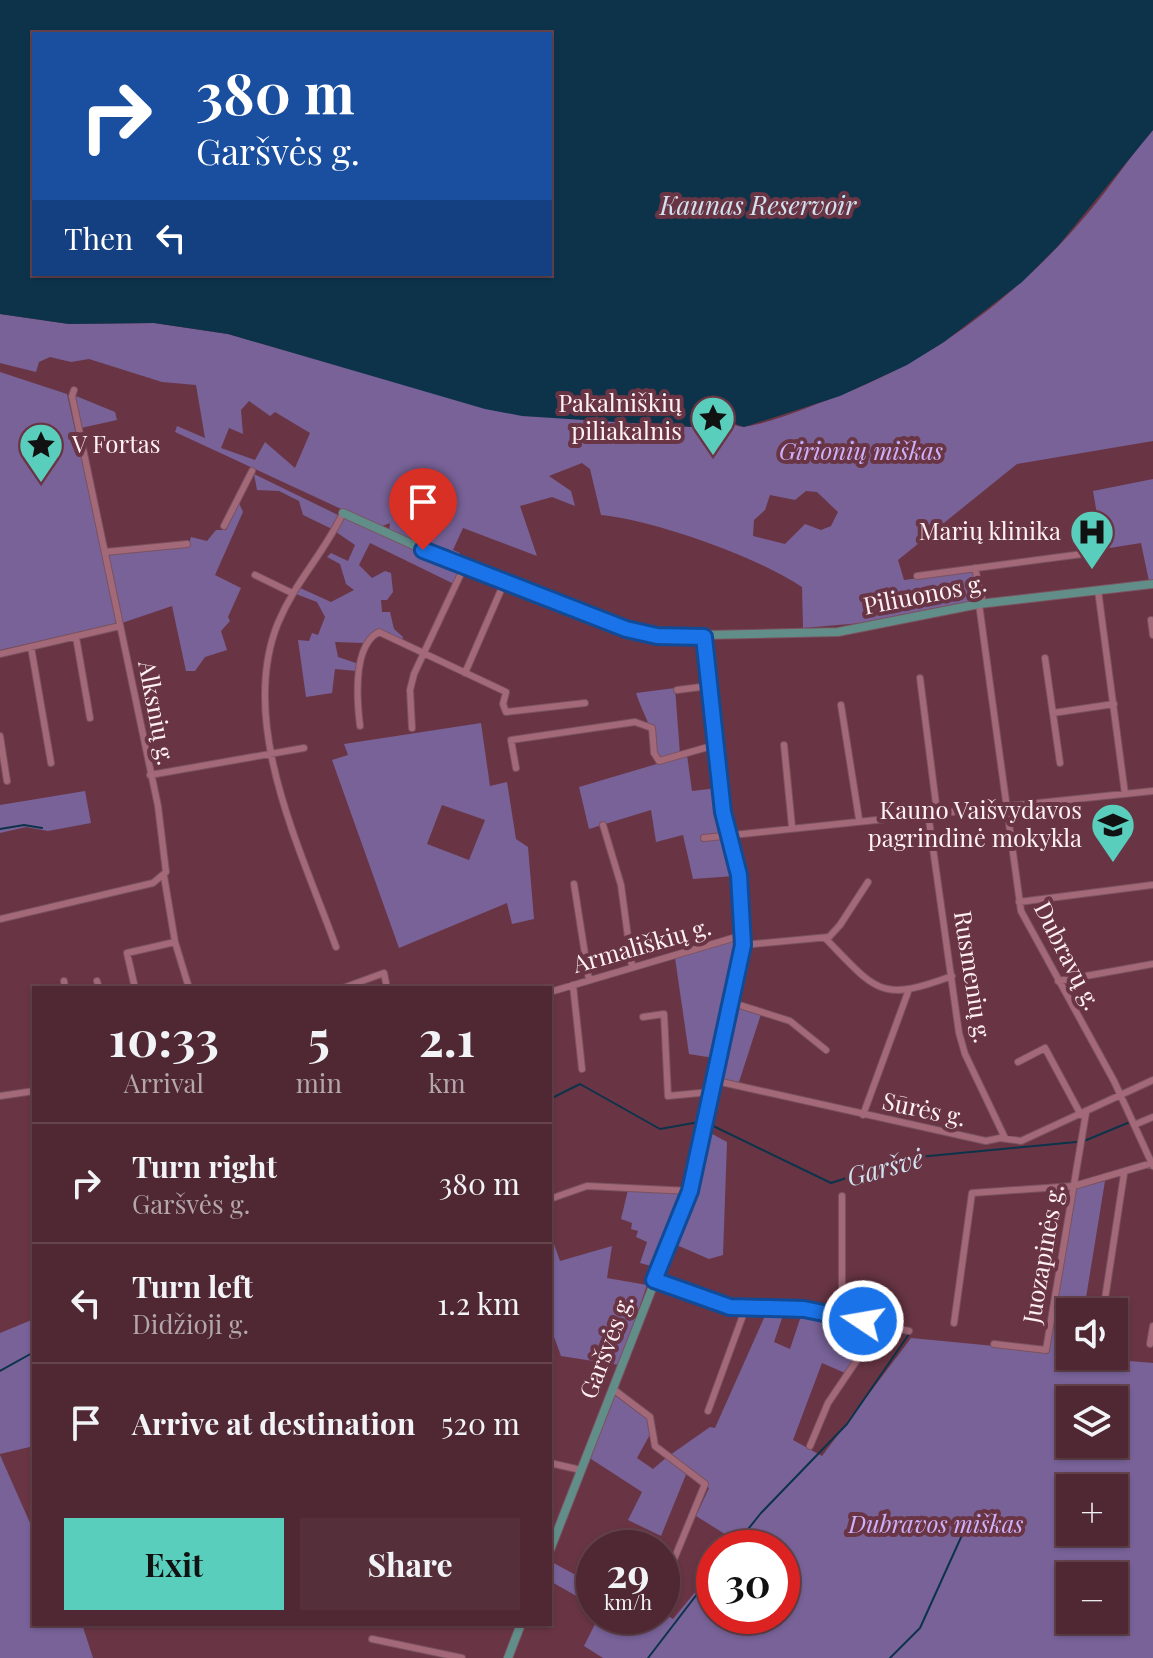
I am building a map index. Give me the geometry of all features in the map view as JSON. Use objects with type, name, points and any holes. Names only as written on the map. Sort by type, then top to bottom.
[{"type":"main road","name":"Piliuonos g.","points":[[343,513],[504,583],[637,632],[670,637],[846,631],[981,604],[1153,584]]},
{"type":"main road","name":"Garšvės g.","points":[[552,1545],[690,1191],[743,940],[739,875],[727,834],[704,637]]},
{"type":"main road","points":[[508,1658],[520,1626]]},
{"type":"street","name":"Alksnių g.","points":[[74,390],[72,396],[163,837],[164,876],[175,942],[188,986]]},
{"type":"street","points":[[224,526],[252,471]]},
{"type":"street","points":[[336,947],[273,774],[266,711],[268,660],[276,629],[300,577],[325,550],[343,513]]},
{"type":"street","points":[[105,552],[187,544]]},
{"type":"street","points":[[917,576],[1090,553]]},
{"type":"street","points":[[412,728],[410,690],[423,653],[464,567]]},
{"type":"street","name":"Dubravų g.","points":[[975,568],[1019,902],[1024,919],[1121,1095],[1152,1164]]},
{"type":"street","points":[[255,575],[292,593]]},
{"type":"street","points":[[465,673],[504,583]]},
{"type":"street","points":[[1098,590],[1125,794]]},
{"type":"street","points":[[1151,620],[1153,635]]},
{"type":"street","points":[[0,654],[120,626]]},
{"type":"street","points":[[360,726],[357,677],[373,636],[379,632],[506,692],[503,704],[506,712],[585,703]]},
{"type":"street","points":[[76,637],[90,718]]},
{"type":"street","points":[[31,647],[51,763]]},
{"type":"street","points":[[1045,658],[1060,763]]},
{"type":"street","points":[[920,678],[937,812]]},
{"type":"street","points":[[677,690],[709,686]]},
{"type":"street","points":[[1053,713],[1114,704]]},
{"type":"street","points":[[841,705],[859,819]]},
{"type":"street","points":[[516,768],[511,740],[635,722],[652,728],[654,753],[659,761],[715,745]]},
{"type":"street","points":[[0,736],[7,781]]},
{"type":"street","points":[[784,745],[792,827]]},
{"type":"street","points":[[150,775],[304,748]]},
{"type":"street","points":[[704,838],[859,819],[1153,791]]},
{"type":"street","name":"Rusmenių g.","points":[[928,813],[965,1054],[1005,1138]]},
{"type":"street","points":[[603,825],[621,885],[632,967]]},
{"type":"street","points":[[0,919],[89,901],[153,883],[164,876]]},
{"type":"street","points":[[868,882],[837,930],[825,938],[877,987],[908,992],[952,976]]},
{"type":"street","points":[[574,884],[589,980]]},
{"type":"street","points":[[1019,902],[1152,885]]},
{"type":"street","name":"Armališkių g.","points":[[552,991],[632,967],[743,940],[825,938]]},
{"type":"street","points":[[135,986],[127,953],[175,942]]},
{"type":"street","points":[[1058,981],[1153,964]]},
{"type":"street","points":[[348,986],[384,973],[387,986]]},
{"type":"street","points":[[573,985],[582,1069]]},
{"type":"street","points":[[863,1115],[908,992]]},
{"type":"street","points":[[730,1002],[790,1021],[826,1050]]},
{"type":"street","points":[[643,1017],[664,1014],[668,1096],[710,1092]]},
{"type":"street","points":[[1018,1062],[1045,1048],[1084,1114]]},
{"type":"street","name":"Sūrės g.","points":[[712,1080],[980,1141],[1005,1138],[1021,1141],[1153,1080]]},
{"type":"street","points":[[0,1096],[32,1091]]},
{"type":"street","name":"Juozapinės g.","points":[[994,1344],[1046,1350],[1084,1114]]},
{"type":"street","points":[[1134,1125],[1153,1117]]},
{"type":"street","points":[[954,1323],[972,1193],[1074,1186],[1152,1164]]},
{"type":"street","points":[[1105,1298],[1124,1174]]},
{"type":"street","points":[[552,1198],[587,1186],[690,1191]]},
{"type":"street","points":[[842,1196],[842,1315]]},
{"type":"street","points":[[654,1280],[730,1307],[779,1307],[842,1315],[909,1331]]},
{"type":"street","points":[[708,1411],[746,1317],[746,1307]]},
{"type":"street","points":[[810,1446],[828,1403],[880,1326]]},
{"type":"street","points":[[1150,1344],[1153,1326]]},
{"type":"street","points":[[613,1389],[650,1417],[655,1446],[705,1484],[680,1545]]},
{"type":"street","points":[[552,1463],[581,1470]]},
{"type":"street","points":[[372,1639],[462,1658]]},
{"type":"green space","name":"Girionių miškas","points":[[1153,130],[1153,441],[1017,464],[898,560],[904,580],[973,571],[980,600],[873,622],[803,628],[802,587],[733,552],[649,524],[601,515],[590,469],[582,463],[549,476],[571,491],[575,506],[552,497],[520,506],[537,556],[463,528],[453,550],[460,553],[458,561],[418,544],[420,536],[411,541],[389,531],[390,523],[380,527],[175,432],[177,426],[205,438],[196,385],[162,382],[89,359],[71,362],[50,357],[39,362],[36,372],[0,363],[0,314],[69,324],[154,323],[228,334],[502,412],[693,427],[721,419],[738,426],[756,425],[868,384],[904,366],[972,322],[1034,271],[1062,242]],"holes":[[[249,401],[270,416],[275,412],[310,433],[295,468],[265,442],[255,460],[221,448],[229,428],[243,434],[241,410]],[[806,491],[817,492],[838,512],[831,526],[821,530],[805,524],[785,544],[753,536],[754,520],[765,510],[770,495],[795,500]]]},
{"type":"green space","name":"V Fortas","points":[[0,372],[67,394],[118,623],[0,650]]},
{"type":"green space","points":[[76,396],[115,412],[117,420],[81,428]]},
{"type":"green space","points":[[254,474],[338,515],[332,529],[303,515],[299,501],[279,491],[257,490]]},
{"type":"green space","points":[[1153,479],[1153,580],[1149,581],[1141,543],[1103,549],[1093,491]]},
{"type":"green space","points":[[238,501],[243,512],[215,575],[241,588],[228,617],[230,621],[221,631],[227,650],[205,657],[195,671],[186,671],[172,606],[122,623],[108,554],[188,547],[191,537],[207,541],[216,530],[226,530]]},
{"type":"green space","points":[[343,517],[455,568],[459,574],[454,584],[370,543],[359,565],[372,578],[385,571],[391,573],[393,592],[387,600],[381,600],[382,612],[390,612],[394,629],[403,637],[402,640],[378,630],[364,643],[335,642],[338,657],[356,663],[357,671],[335,669],[332,693],[306,697],[298,640],[309,641],[312,633],[318,635],[325,617],[317,602],[296,594],[298,587],[331,602],[354,590],[346,584],[340,564],[327,557],[331,553],[348,561],[355,545],[336,532]]},
{"type":"green space","points":[[675,688],[680,754],[662,760],[656,755],[651,730],[636,693]]},
{"type":"green space","points":[[481,723],[490,786],[507,782],[516,839],[528,847],[534,919],[512,924],[507,903],[399,948],[332,760],[348,755],[344,744]],"holes":[[[442,805],[485,820],[469,860],[427,844]]]},
{"type":"green space","points":[[687,755],[692,791],[717,788],[723,830],[735,876],[693,879],[683,835],[656,842],[651,810],[589,829],[579,787]]},
{"type":"green space","points":[[85,791],[91,823],[48,831],[26,827],[0,833],[0,805]]},
{"type":"green space","points":[[739,939],[714,1058],[689,1054],[675,958]]},
{"type":"green space","points":[[731,1005],[761,1014],[739,1082],[718,1078]]},
{"type":"green space","points":[[703,1129],[727,1142],[723,1255],[709,1259],[672,1243]]},
{"type":"green space","name":"Dubravos miškas","points":[[1105,1181],[1086,1298],[1056,1298],[1075,1189]]},
{"type":"green space","points":[[628,1190],[685,1194],[655,1267],[640,1263],[647,1242],[636,1237],[638,1231],[631,1229],[632,1223],[621,1219]]},
{"type":"green space","points":[[552,1239],[560,1261],[612,1246],[607,1278],[647,1285],[619,1365],[561,1356],[552,1331]]},
{"type":"green space","name":"Dubravos miškas","points":[[1056,1299],[1056,1370],[1128,1370],[1128,1361],[1153,1363],[1153,1658],[603,1658],[584,1646],[590,1634],[680,1634],[680,1610],[696,1591],[696,1634],[800,1634],[800,1530],[718,1530],[696,1516],[709,1488],[670,1455],[710,1427],[715,1428],[768,1309],[785,1309],[774,1342],[790,1349],[803,1310],[875,1327],[845,1373],[822,1363],[793,1440],[822,1456],[911,1338],[1047,1351]]},
{"type":"green space","points":[[32,1320],[32,1446],[0,1454],[0,1333]]},
{"type":"green space","points":[[613,1394],[648,1420],[653,1429],[637,1458],[653,1469],[667,1457],[687,1472],[663,1530],[649,1530],[628,1520],[642,1492],[588,1457]]},
{"type":"green space","points":[[0,1455],[32,1527],[32,1626],[83,1626],[93,1658],[0,1658]]},
{"type":"green space","points":[[552,1562],[576,1575],[576,1596],[552,1582]]},
{"type":"water","name":"Kaunas Reservoir","points":[[0,0],[1153,0],[1153,130],[1058,246],[1022,282],[944,342],[907,365],[840,396],[744,427],[721,419],[693,427],[522,416],[485,409],[228,334],[154,323],[69,324],[0,314]]},
{"type":"waterway","name":"Garšvė","points":[[0,829],[24,825],[42,828]]},
{"type":"waterway","name":"Garšvė","points":[[552,1098],[580,1084],[660,1129],[699,1122]]},
{"type":"waterway","name":"Garšvė","points":[[1084,1141],[1130,1122]]},
{"type":"waterway","name":"Garšvė","points":[[707,1123],[831,1183],[908,1158],[1076,1142]]},
{"type":"waterway","points":[[747,1530],[847,1424],[909,1334]]},
{"type":"waterway","name":"Garšvė","points":[[0,1371],[32,1353]]},
{"type":"waterway","points":[[890,1658],[920,1628],[967,1524]]},
{"type":"waterway","points":[[648,1658],[696,1595]]},
{"type":"place","name":"Pakalniškių piliakalnis","points":[[713,457]]},
{"type":"place","name":"V Fortas","points":[[41,484]]},
{"type":"place","name":"Marių klinika","points":[[1092,571]]},
{"type":"place","name":"Kauno Vaišvydavos pagrindinė mokykla","points":[[1113,864]]},
{"type":"route","points":[[423,550],[626,629],[657,636],[704,637],[723,812],[739,875],[743,945],[690,1191],[654,1280],[730,1307],[804,1309],[863,1321]]}]
